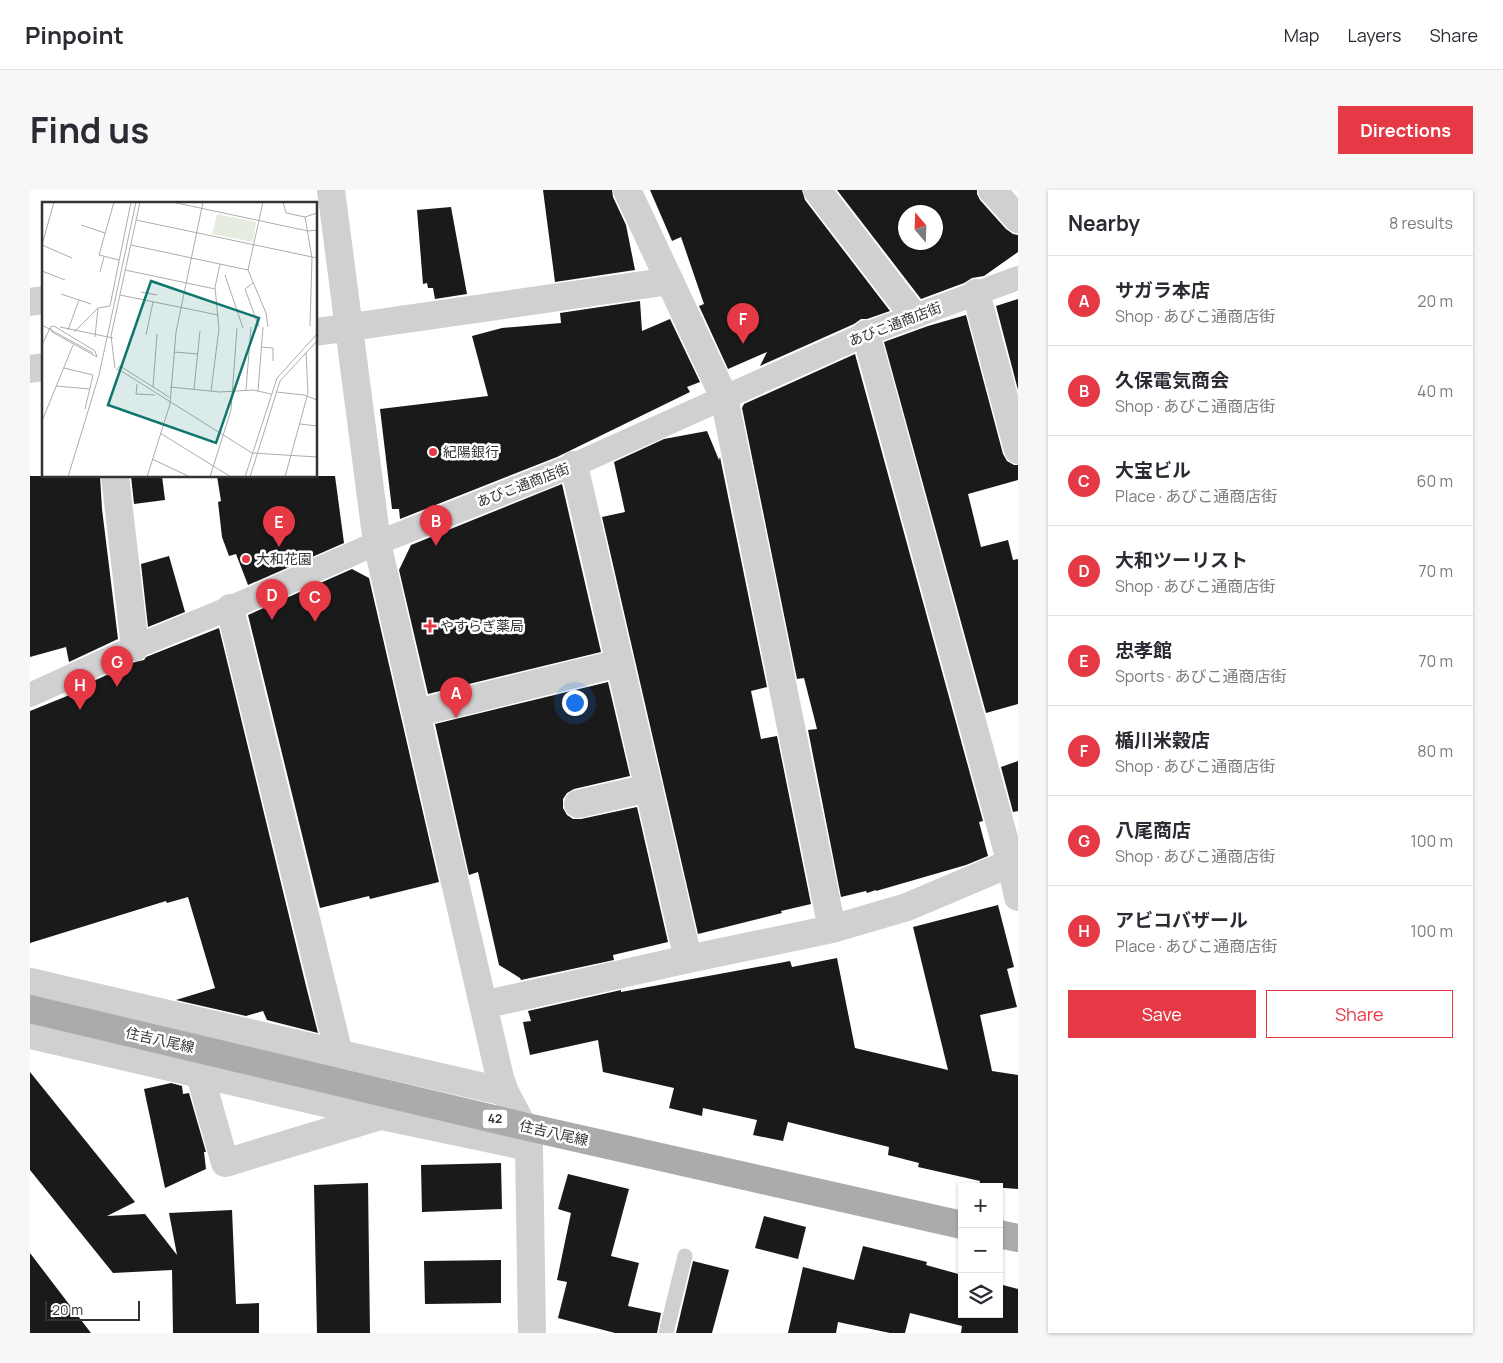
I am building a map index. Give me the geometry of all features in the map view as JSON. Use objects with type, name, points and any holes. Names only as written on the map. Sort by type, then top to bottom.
[{"type":"main road","name":"住吉八尾線","points":[[30,1009],[526,1137],[958,1224]]},
{"type":"main road","points":[[1003,1235],[1018,1238]]},
{"type":"street","points":[[331,190],[377,542],[500,1078],[526,1137],[532,1333]]},
{"type":"street","points":[[627,190],[724,397],[832,929]]},
{"type":"street","points":[[817,190],[913,315]]},
{"type":"street","points":[[992,190],[1018,219]]},
{"type":"street","name":"あびこ通商店街","points":[[30,695],[377,542],[574,465],[866,334],[913,315],[1018,278]]},
{"type":"street","points":[[318,332],[670,281]]},
{"type":"street","points":[[976,293],[1018,450]]},
{"type":"street","points":[[866,334],[1015,862],[1018,897]]},
{"type":"street","points":[[574,465],[688,959]]},
{"type":"street","points":[[115,478],[135,648]]},
{"type":"street","points":[[230,608],[339,1054]]},
{"type":"street","points":[[416,713],[620,663]]},
{"type":"street","points":[[578,804],[649,788]]},
{"type":"street","points":[[483,1005],[832,929],[908,907],[1015,862]]},
{"type":"street","points":[[30,982],[505,1092]]},
{"type":"street","points":[[30,1035],[382,1116],[526,1137]]},
{"type":"street","points":[[200,1075],[225,1163],[382,1116]]},
{"type":"lane","points":[[666,1333],[685,1256]]},
{"type":"building","points":[[543,190],[612,190],[613,197],[626,225],[635,270],[555,282]]},
{"type":"building","points":[[650,190],[802,190],[805,200],[890,311],[867,319],[861,319],[854,324],[760,366],[767,352],[728,369],[699,306],[704,304],[681,237],[672,241]]},
{"type":"building","points":[[837,190],[977,190],[980,200],[1006,229],[1018,235],[1018,252],[984,276],[972,278],[964,283],[921,299]]},
{"type":"building","points":[[451,207],[467,294],[435,299],[433,288],[428,288],[427,283],[423,284],[417,210]]},
{"type":"building","points":[[1018,299],[1018,390],[996,306]]},
{"type":"building","points":[[640,301],[642,331],[670,319],[700,382],[687,387],[690,392],[557,457],[400,519],[399,509],[392,509],[380,409],[488,396],[472,336],[502,328],[561,323],[560,313]]},
{"type":"building","points":[[966,315],[1003,454],[1007,461],[1018,465],[1018,480],[968,494],[981,547],[1008,540],[1013,560],[1018,559],[1018,704],[986,713],[884,342]]},
{"type":"building","points":[[855,354],[983,821],[979,822],[988,856],[966,865],[876,891],[867,893],[866,891],[841,897],[808,730],[817,729],[804,678],[797,679],[742,408],[744,404]]},
{"type":"building","points":[[707,431],[719,460],[720,457],[767,687],[751,691],[761,739],[777,736],[811,904],[698,934],[602,517],[625,512],[614,462],[664,439]]},
{"type":"building","points":[[30,476],[42,476],[42,478],[100,478],[102,509],[118,639],[69,662],[66,647],[30,657]]},
{"type":"building","points":[[318,476],[335,476],[344,543],[248,585],[236,554],[229,556],[222,537],[218,502],[221,501],[217,478],[318,478]]},
{"type":"building","points":[[131,478],[162,478],[165,500],[134,504]]},
{"type":"building","points":[[562,484],[601,652],[428,694],[399,570],[411,545]]},
{"type":"building","points":[[169,556],[185,612],[148,627],[141,564]]},
{"type":"building","points":[[352,569],[369,578],[439,882],[370,899],[369,896],[320,908],[248,615]]},
{"type":"building","points":[[219,628],[318,1033],[267,1020],[263,1011],[246,1016],[176,1000],[215,988],[188,897],[167,903],[166,901],[30,943],[30,711],[77,692],[76,689],[135,662],[144,660],[146,657]]},
{"type":"building","points":[[608,682],[630,776],[574,789],[567,793],[563,799],[563,808],[567,815],[573,819],[581,819],[637,807],[668,942],[613,955],[614,960],[521,980],[499,965],[478,872],[469,875],[435,724]]},
{"type":"building","points":[[1018,761],[1018,811],[1013,812],[1001,767]]},
{"type":"building","points":[[998,905],[1014,967],[1007,969],[1017,1007],[980,1015],[992,1071],[1018,1075],[1018,1189],[1003,1188],[1003,1183],[980,1183],[980,1181],[918,1167],[919,1163],[888,1155],[889,1147],[788,1122],[783,1141],[753,1135],[757,1120],[703,1108],[702,1116],[669,1108],[674,1088],[603,1072],[598,1040],[530,1055],[523,1022],[531,1021],[528,1011],[621,990],[621,992],[790,961],[792,967],[837,958],[855,1048],[948,1070],[913,927]]},
{"type":"building","points":[[30,1072],[135,1202],[107,1216],[145,1214],[177,1255],[169,1213],[232,1210],[236,1304],[259,1303],[259,1333],[173,1333],[172,1270],[113,1273],[30,1170]]},
{"type":"building","points":[[171,1083],[182,1086],[183,1094],[189,1093],[206,1152],[204,1152],[206,1169],[165,1188],[144,1089]]},
{"type":"building","points":[[501,1163],[502,1209],[422,1212],[421,1165]]},
{"type":"building","points":[[568,1174],[629,1189],[611,1256],[639,1263],[628,1306],[661,1313],[657,1333],[615,1333],[558,1318],[567,1282],[557,1280],[571,1213],[558,1209]]},
{"type":"building","points":[[368,1183],[370,1333],[317,1333],[314,1185]]},
{"type":"building","points":[[764,1216],[806,1227],[798,1259],[755,1248]]},
{"type":"building","points":[[863,1246],[927,1262],[926,1265],[958,1274],[958,1318],[1003,1318],[1003,1285],[1018,1289],[1018,1333],[961,1333],[962,1326],[910,1313],[905,1333],[890,1333],[838,1322],[836,1333],[788,1333],[803,1267],[854,1280]]},
{"type":"building","points":[[30,1253],[91,1333],[30,1333]]},
{"type":"building","points":[[501,1260],[501,1303],[425,1304],[424,1261]]},
{"type":"building","points":[[693,1261],[729,1270],[712,1333],[676,1333]]},
{"type":"place","name":"楯川米穀店","points":[[743,344]]},
{"type":"place","name":"紀陽銀行","points":[[433,452]]},
{"type":"place","name":"久保電気商会","points":[[436,546]]},
{"type":"place","name":"忠孝館","points":[[279,547]]},
{"type":"place","name":"大和花園","points":[[246,559]]},
{"type":"place","name":"大和ツーリスト","points":[[272,620]]},
{"type":"place","name":"大宝ビル","points":[[315,622]]},
{"type":"place","name":"やすらぎ薬局","points":[[430,626]]},
{"type":"place","name":"八尾商店","points":[[117,687]]},
{"type":"place","name":"アビコバザール","points":[[80,710]]},
{"type":"place","name":"サガラ本店","points":[[456,718]]}]
